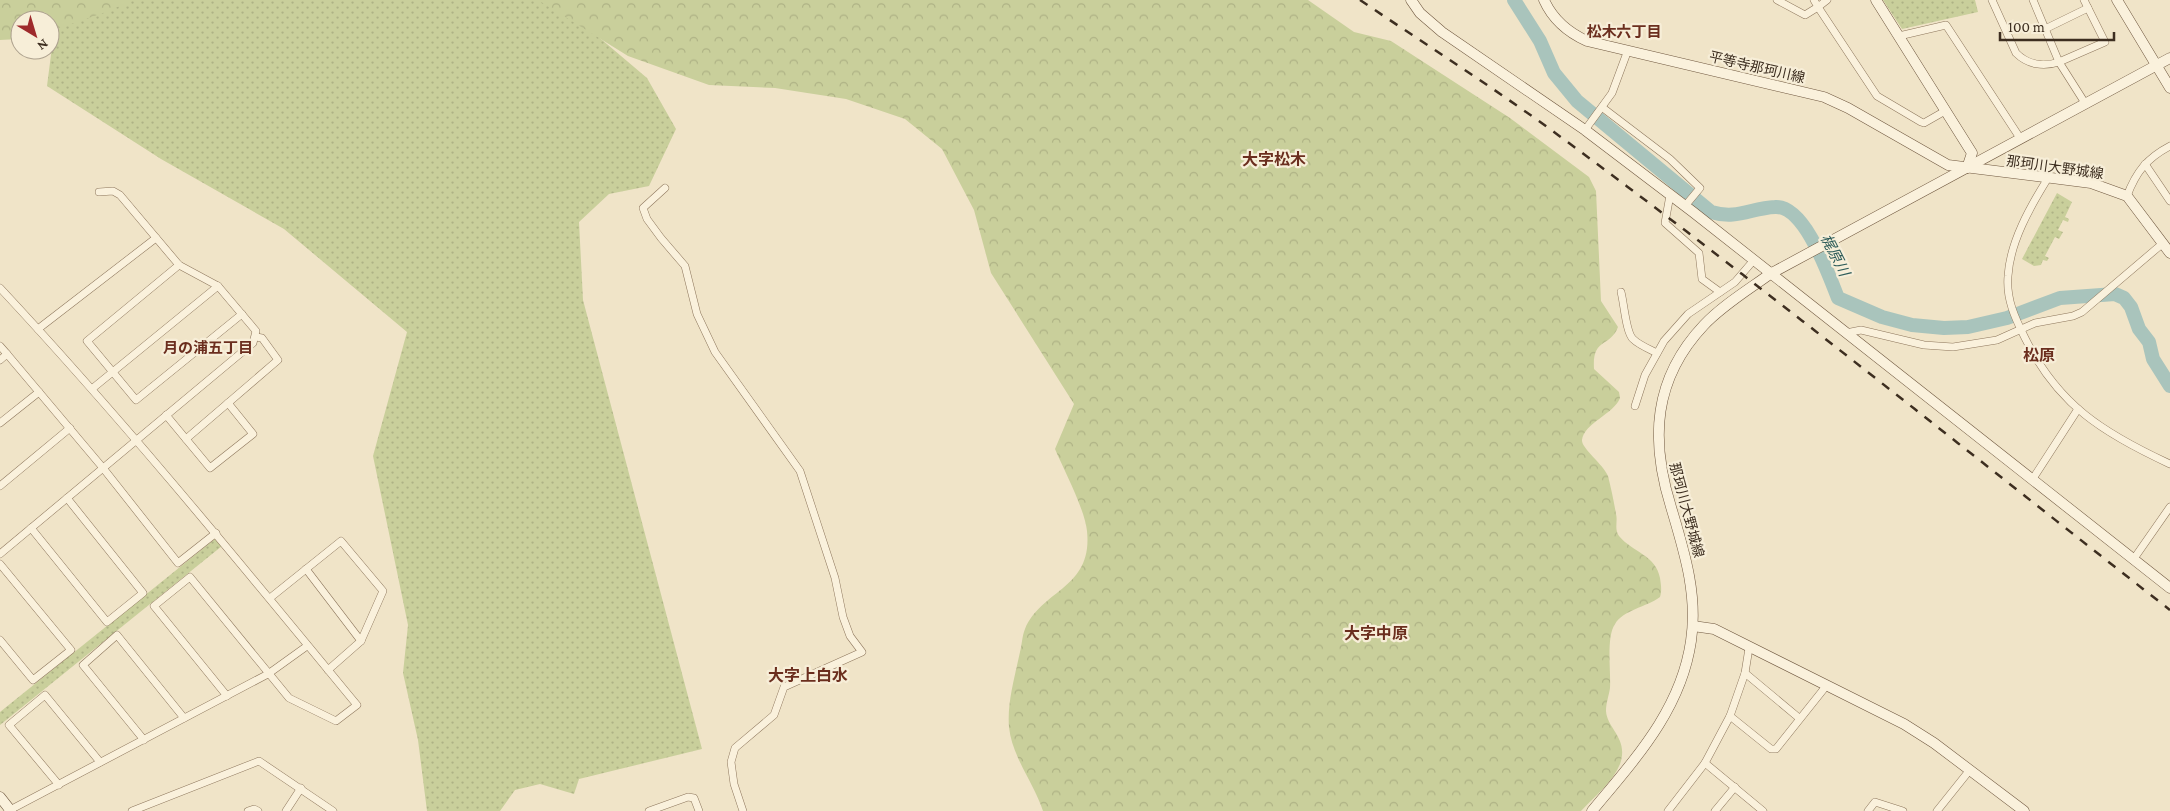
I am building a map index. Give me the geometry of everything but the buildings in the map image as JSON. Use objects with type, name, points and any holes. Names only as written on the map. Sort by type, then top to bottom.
[{"type":"main road","points":[[1411,0],[1420,13],[1442,32],[1585,130],[1685,206],[2170,588]]},
{"type":"main road","name":"平等寺那珂川線","points":[[1544,0],[1557,22],[1572,34],[1587,41],[1824,97],[1848,108],[1942,162],[1967,168]]},
{"type":"main road","points":[[1876,0],[1972,153],[1967,168]]},
{"type":"main road","points":[[2117,0],[2170,88]]},
{"type":"main road","name":"那珂川大野城線","points":[[1596,810],[1648,743],[1667,713],[1681,682],[1693,626],[1689,572],[1661,473],[1657,439],[1660,409],[1676,364],[1693,338],[1718,313],[1770,274],[1824,243],[2170,58]]},
{"type":"main road","name":"那珂川大野城線","points":[[1967,168],[2091,183],[2127,196]]},
{"type":"main road","points":[[2127,196],[2170,253]]},
{"type":"main road","points":[[1693,626],[1714,629],[1904,724],[1934,743],[2024,811]]},
{"type":"main road","points":[[0,797],[9,810]]},
{"type":"street","points":[[1777,0],[1805,15],[1816,3],[1827,0]]},
{"type":"street","points":[[1992,0],[2008,38],[2020,58],[2045,66],[2106,42],[2084,0]]},
{"type":"street","points":[[2033,0],[2059,62],[2085,103]]},
{"type":"street","points":[[1816,3],[1877,96],[1924,123],[1945,111]]},
{"type":"street","points":[[2046,29],[2088,8]]},
{"type":"street","points":[[1900,36],[1946,25],[2020,138]]},
{"type":"street","points":[[1585,130],[1612,93],[1628,50]]},
{"type":"street","points":[[1602,108],[1670,158],[1700,188],[1685,206]]},
{"type":"street","points":[[2127,196],[2136,174],[2145,164],[2170,146]]},
{"type":"street","points":[[2145,164],[2170,201]]},
{"type":"street","points":[[2048,178],[2023,225],[2011,258],[2008,276],[2011,308],[2044,372],[2078,409],[2103,430],[2170,464]]},
{"type":"street","points":[[665,188],[643,208],[647,219],[671,252],[685,266],[697,314],[716,352],[800,472],[832,568],[845,623],[850,636],[862,652],[784,687],[774,715],[734,748],[731,762],[734,784],[743,811]]},
{"type":"street","points":[[0,554],[253,343],[256,337],[256,331],[218,286],[179,265],[120,195],[113,191],[99,192]]},
{"type":"street","points":[[1670,195],[1665,223],[1699,253],[1702,279],[1720,292]]},
{"type":"street","points":[[38,329],[156,238]]},
{"type":"street","points":[[1845,333],[1861,330],[1924,345],[1953,347],[1997,340],[2020,328],[2082,312],[2162,244]]},
{"type":"street","points":[[1635,406],[1645,375],[1664,341],[1688,314],[1735,282],[1753,261]]},
{"type":"street","points":[[179,265],[87,341],[136,400],[242,314]]},
{"type":"street","points":[[93,388],[218,286]]},
{"type":"street","points":[[0,288],[93,388],[216,533],[357,705],[336,721],[290,698],[268,674],[190,577],[154,606],[227,696]]},
{"type":"street","points":[[1621,292],[1626,310],[1628,333],[1632,339],[1657,353]]},
{"type":"street","points":[[186,439],[278,360],[262,338],[256,337]]},
{"type":"street","points":[[0,346],[103,468],[178,563],[216,533]]},
{"type":"street","points":[[0,360],[7,354]]},
{"type":"street","points":[[0,424],[39,392]]},
{"type":"street","points":[[166,415],[210,468],[253,434],[228,403]]},
{"type":"street","points":[[2032,480],[2078,409]]},
{"type":"street","points":[[0,486],[70,428]]},
{"type":"street","points":[[31,528],[107,622],[143,592],[67,498]]},
{"type":"street","points":[[2134,560],[2170,507]]},
{"type":"street","points":[[2163,517],[2170,522]]},
{"type":"street","points":[[270,598],[341,541],[383,592],[362,641],[328,670]]},
{"type":"street","points":[[0,564],[71,650],[33,680],[0,640]]},
{"type":"street","points":[[306,569],[362,641]]},
{"type":"street","points":[[144,740],[83,665],[117,635],[184,718]]},
{"type":"street","points":[[9,810],[268,674],[307,646]]},
{"type":"street","points":[[1668,811],[1705,763],[1730,716],[1745,673],[1749,648]]},
{"type":"street","points":[[1745,673],[1799,718]]},
{"type":"street","points":[[1730,716],[1771,749],[1776,749],[1827,685]]},
{"type":"street","points":[[59,785],[9,724],[45,695],[100,762]]},
{"type":"street","points":[[132,811],[259,761],[333,811]]},
{"type":"street","points":[[1705,763],[1762,811]]},
{"type":"street","points":[[1937,811],[1969,771]]},
{"type":"street","points":[[1715,811],[1734,787]]},
{"type":"street","points":[[286,811],[301,788]]},
{"type":"street","points":[[649,811],[688,797],[694,798],[699,811]]},
{"type":"street","points":[[1868,811],[1875,802],[1903,811]]},
{"type":"street","points":[[248,811],[254,809],[258,811]]},
{"type":"green space","points":[[0,0],[133,0],[106,12],[60,28],[60,10],[10,10],[10,40],[0,40]]},
{"type":"green space","points":[[58,0],[555,0],[647,78],[676,129],[649,186],[609,194],[579,222],[583,300],[702,749],[579,779],[574,794],[540,784],[515,790],[500,811],[427,811],[418,740],[403,673],[408,625],[373,456],[407,332],[284,229],[161,159],[47,86],[50,60],[60,60],[60,10],[57,10]]},
{"type":"green space","points":[[538,0],[1308,0],[1354,32],[1391,41],[1510,118],[1589,177],[1596,191],[1601,301],[1618,327],[1615,334],[1602,344],[1596,352],[1594,369],[1619,392],[1620,398],[1612,409],[1593,423],[1584,434],[1582,440],[1585,447],[1602,466],[1608,476],[1619,536],[1654,564],[1660,578],[1660,597],[1624,615],[1612,630],[1610,688],[1606,711],[1607,717],[1622,747],[1620,764],[1613,777],[1581,811],[1043,811],[1014,749],[1009,727],[1009,708],[1025,629],[1043,605],[1075,577],[1082,565],[1087,550],[1087,531],[1082,512],[1055,449],[1074,404],[991,273],[974,210],[942,149],[905,119],[846,99],[775,88],[709,85],[628,56]]},
{"type":"green space","points":[[1883,0],[1975,0],[1978,12],[1902,29]]},
{"type":"green space","points":[[2057,193],[2072,202],[2065,217],[2069,219],[2068,222],[2063,220],[2058,230],[2063,232],[2059,239],[2055,237],[2045,256],[2049,258],[2047,261],[2043,260],[2041,265],[2034,266],[2022,259]]},
{"type":"green space","points":[[216,538],[222,546],[0,725],[0,712]]},
{"type":"waterway","name":"梶原川","points":[[1514,0],[1540,41],[1554,73],[1577,101],[1711,212],[1729,215],[1775,207],[1786,209],[1806,229],[1822,259],[1838,298],[1882,317],[1912,325],[1944,328],[1968,327],[2007,318],[2060,298],[2115,294],[2124,298],[2131,307],[2139,329],[2149,342],[2153,359],[2170,386]]},
{"type":"railway","points":[[1360,0],[1530,115],[1632,190],[1787,309],[2170,610]]},
{"type":"district","name":"松木六丁目","points":[[1624,32]]},
{"type":"district","name":"大字松木","points":[[1274,159]]},
{"type":"district","name":"月の浦五丁目","points":[[208,348]]},
{"type":"district","name":"松原","points":[[2039,355]]},
{"type":"district","name":"大字中原","points":[[1376,633]]},
{"type":"district","name":"大字上白水","points":[[808,675]]}]
